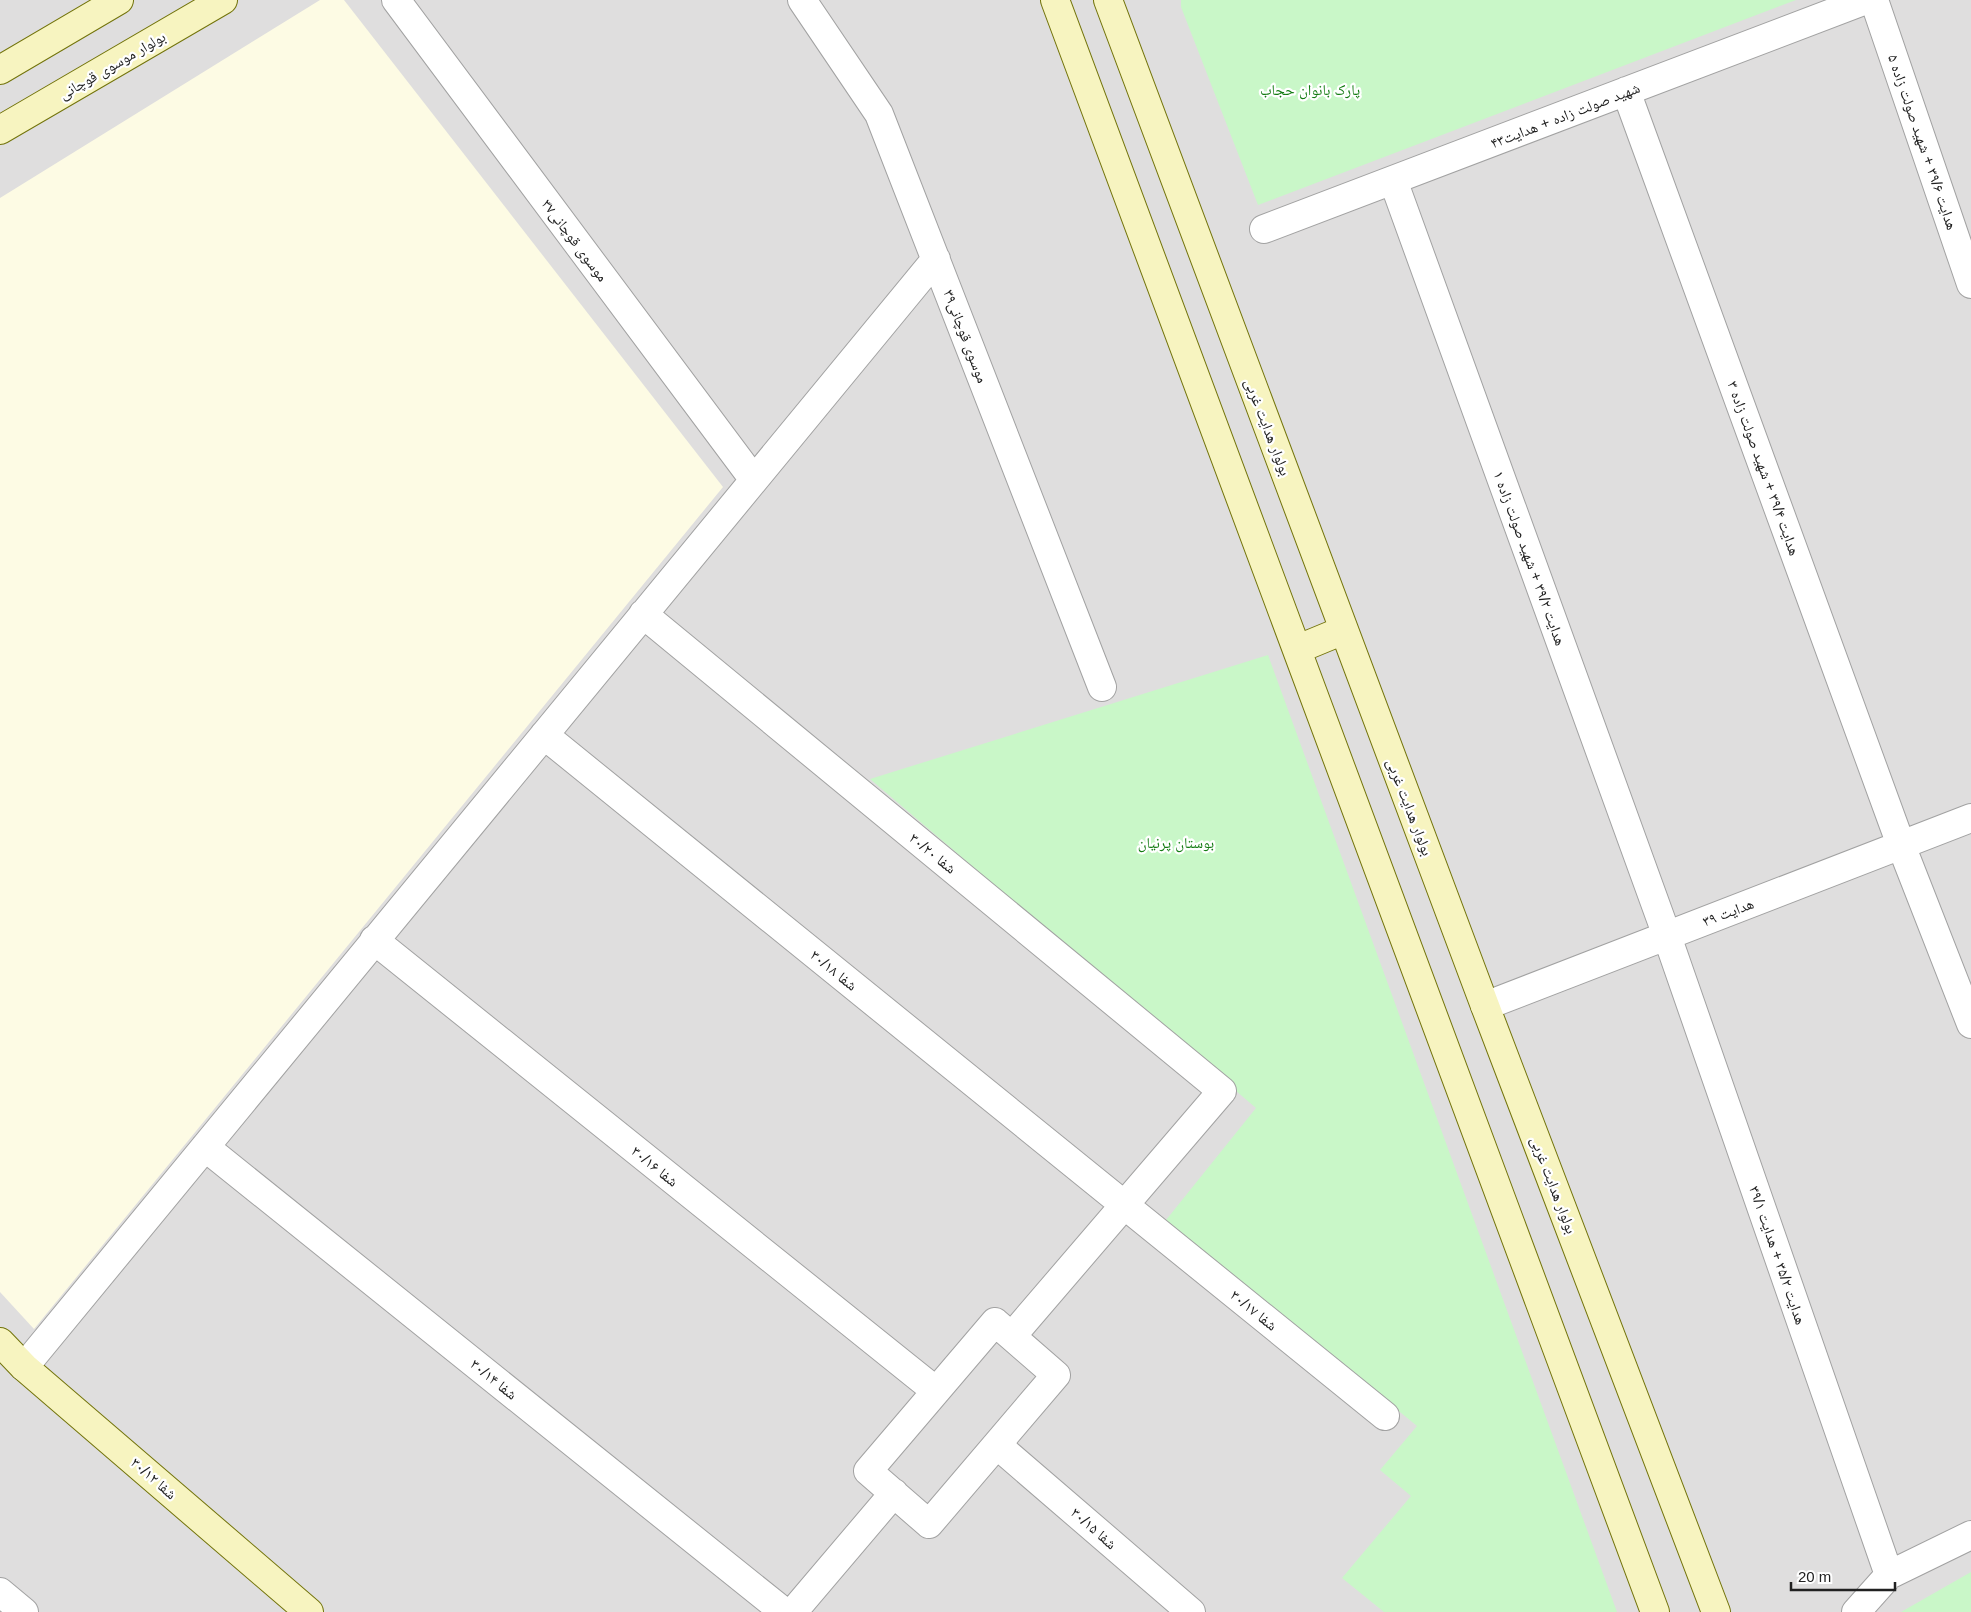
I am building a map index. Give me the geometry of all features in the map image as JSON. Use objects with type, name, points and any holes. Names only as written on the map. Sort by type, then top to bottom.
[{"type":"main road","points":[[0,70],[88,8],[119,0]]},
{"type":"main road","name":"بولوار موسوی قوچانی","points":[[0,130],[223,0]]},
{"type":"main road","points":[[1055,0],[1655,1612]]},
{"type":"main road","name":"بولوار هدایت غربی","points":[[1108,0],[1485,1006],[1716,1612]]},
{"type":"main road","points":[[1298,649],[1344,630]]},
{"type":"main road","name":"شفا ۳۰/۱۲","points":[[0,1342],[24,1367],[309,1612]]},
{"type":"street","name":"موسوی قوچانی۳۷","points":[[396,0],[754,480]]},
{"type":"street","name":"موسوی قوچانی۳۹","points":[[802,0],[880,114],[1102,687]]},
{"type":"street","name":"شهید صولت زاده + هدایت۴۳","points":[[1264,229],[1866,0]]},
{"type":"street","name":"هدایت ۳۹/۶ + شهید صولت زاده ۵","points":[[1874,0],[1971,284]]},
{"type":"street","name":"هدایت ۳۹/۴ + شهید صولت زاده ۳","points":[[1626,91],[1902,845],[1971,1024]]},
{"type":"street","name":"هدایت ۳۹/۲ + شهید صولت زاده ۱","points":[[1393,180],[1667,936]]},
{"type":"street","points":[[24,1367],[936,259]]},
{"type":"street","name":"شفا ۳۰/۲۰","points":[[643,614],[1222,1091],[1124,1205]]},
{"type":"street","name":"شفا ۳۰/۱۸","points":[[544,735],[1124,1205]]},
{"type":"street","name":"هدایت ۳۹","points":[[1485,1006],[1971,818]]},
{"type":"street","name":"هدایت ۳۵/۲ + هدایت ۳۹/۱","points":[[1667,936],[1889,1575]]},
{"type":"street","name":"شفا ۳۰/۱۶","points":[[374,940],[936,1391]]},
{"type":"street","name":"شفا ۳۰/۱۴","points":[[205,1147],[784,1612]]},
{"type":"street","points":[[1012,1336],[1124,1205]]},
{"type":"street","name":"شفا ۳۰/۱۷","points":[[1124,1205],[1385,1416]]},
{"type":"street","points":[[995,1322],[1012,1336],[1056,1375],[929,1524],[868,1471],[995,1322]]},
{"type":"street","name":"شفا ۳۰/۱۵","points":[[997,1445],[1191,1612]]},
{"type":"street","points":[[792,1612],[894,1493]]},
{"type":"street","points":[[1856,1612],[1889,1575],[1971,1535]]},
{"type":"street","points":[[0,1592],[24,1612]]},
{"type":"shaded area","points":[[0,0],[1971,0],[1971,1612],[0,1612]]},
{"type":"shaded area","points":[[320,0],[344,0],[723,487],[34,1329],[0,1292],[0,198]]},
{"type":"green space","name":"پارک بانوان حجاب","points":[[1181,0],[1796,0],[1258,205],[1181,7]]},
{"type":"green space","name":"بوستان پرنیان","points":[[1268,655],[1617,1612],[1384,1612],[1342,1578],[1411,1496],[1380,1470],[1417,1426],[1166,1220],[1256,1108],[870,779]]},
{"type":"green space","points":[[1971,1572],[1971,1612],[1901,1612]]}]
